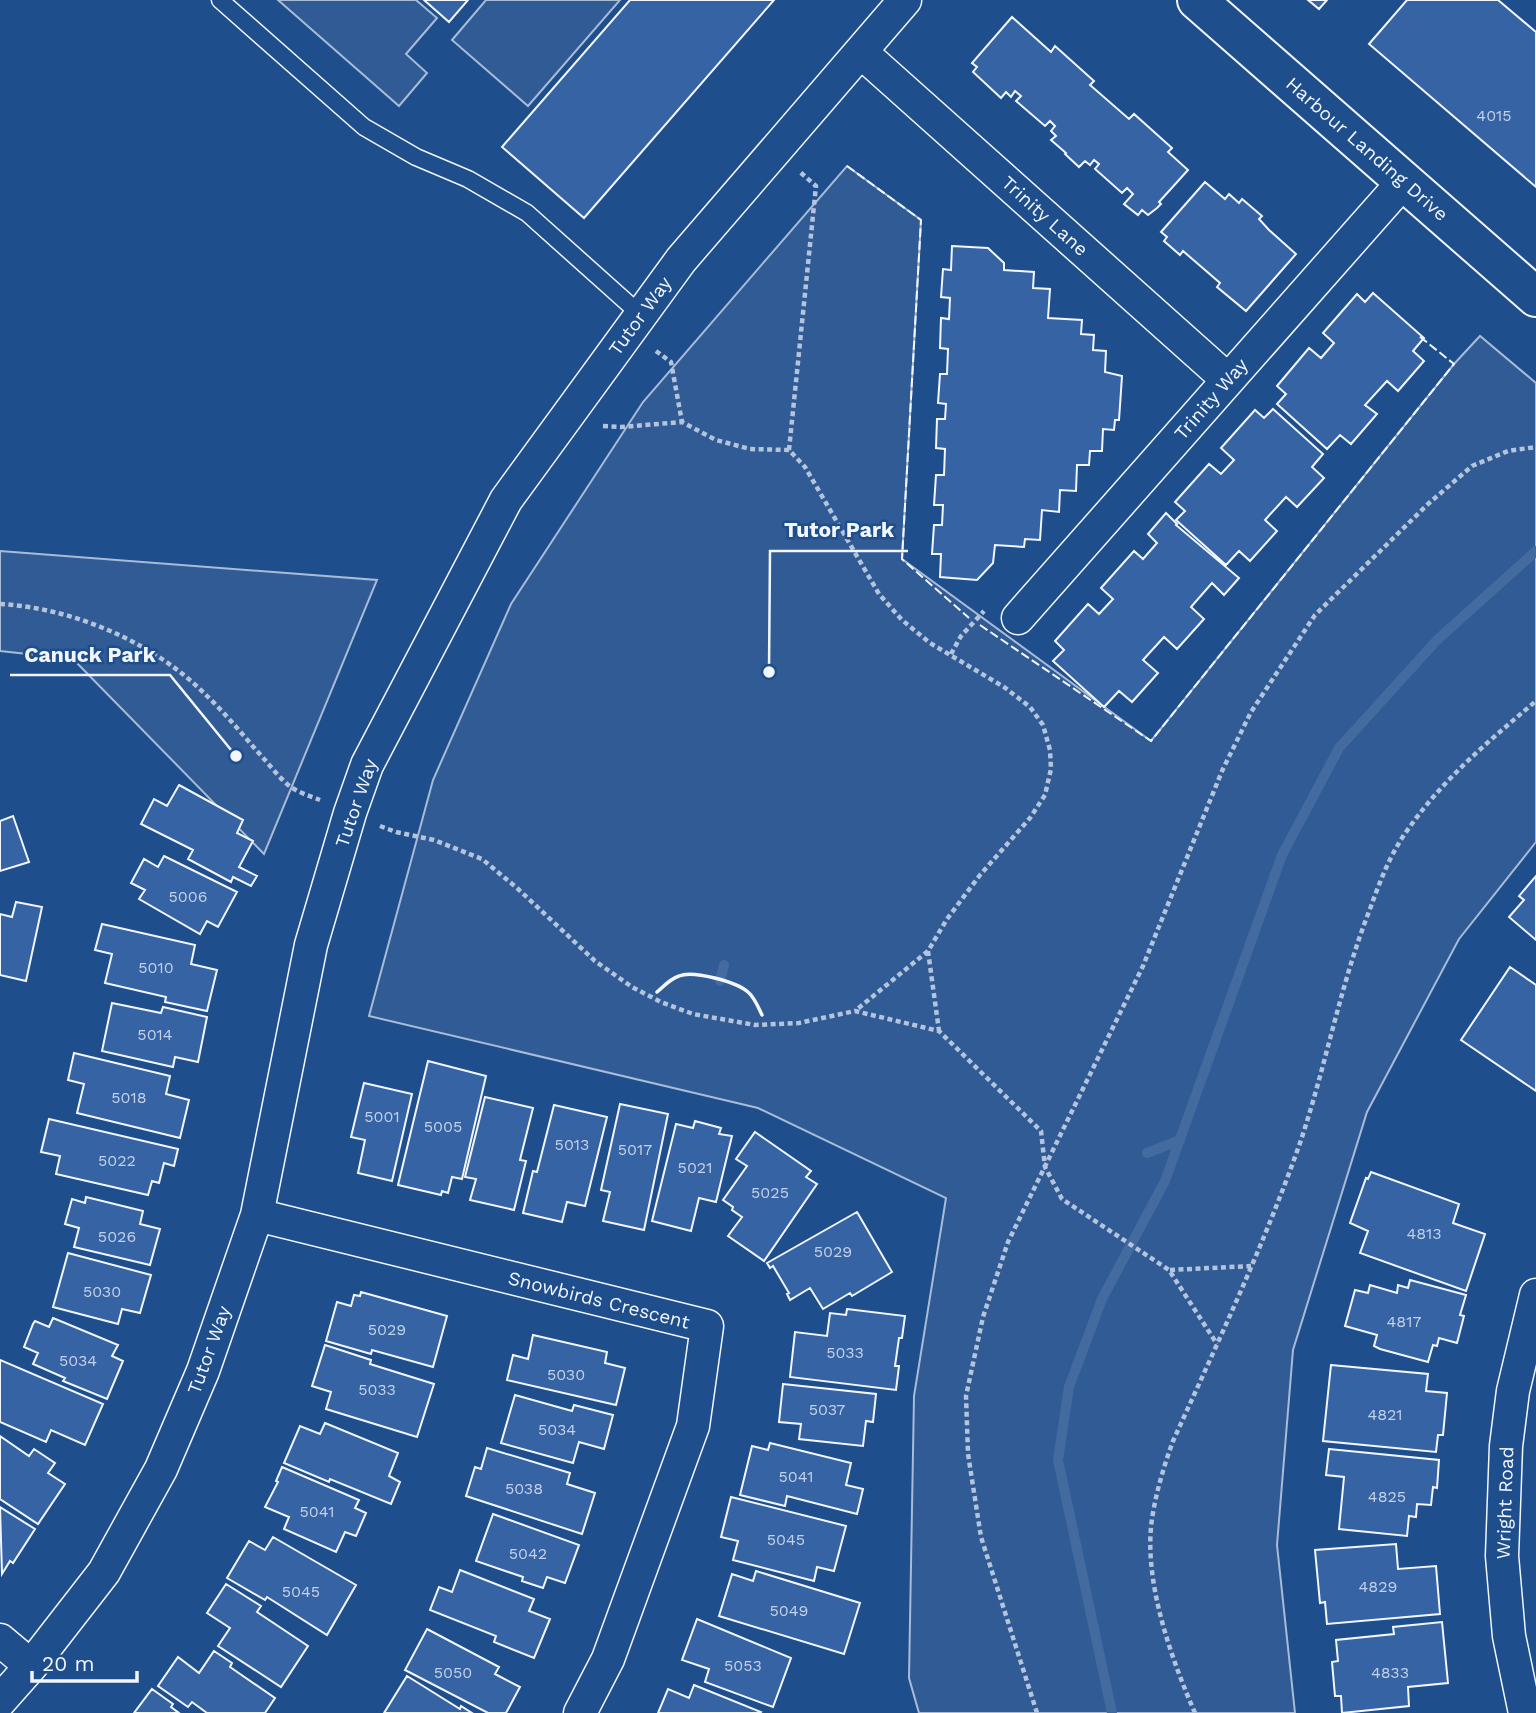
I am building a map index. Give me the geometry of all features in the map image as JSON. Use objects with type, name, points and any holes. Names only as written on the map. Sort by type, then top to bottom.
[{"type":"street","name":"Tutor Way","points":[[0,1701],[31,1666],[104,1572],[161,1469],[203,1371],[257,1215],[311,945],[350,813],[367,765],[506,500],[681,260],[905,0]]},
{"type":"street","name":"Harbour Landing Drive","points":[[1197,0],[1536,298]]},
{"type":"street","name":"Trinity Lane","points":[[861,52],[1228,380]]},
{"type":"street","name":"Trinity Way","points":[[1018,618],[1404,181]]},
{"type":"street","name":"Snowbirds Crescent","points":[[257,1215],[708,1326],[693,1426],[608,1659],[580,1713]]},
{"type":"street","name":"Wright Road","points":[[1525,1713],[1509,1636],[1502,1556],[1506,1446],[1513,1391],[1536,1294]]},
{"type":"street","points":[[0,1640],[31,1666]]},
{"type":"lane","points":[[219,0],[364,127],[416,157],[468,179],[527,213],[635,323]]},
{"type":"path","points":[[776,150],[816,186],[789,450]]},
{"type":"path","points":[[635,323],[671,362],[682,422]]},
{"type":"path","points":[[562,424],[621,427],[682,422],[716,440],[750,449],[789,450],[805,467],[879,594],[911,628],[930,643],[1004,687],[1030,707],[1043,725],[1050,750],[1051,769],[1045,795],[1030,818],[980,874],[947,919],[928,951],[855,1011]]},
{"type":"path","points":[[1037,1713],[981,1536],[968,1454],[965,1396],[983,1317],[1009,1242],[1143,966],[1222,771],[1245,724],[1315,615],[1428,503],[1472,466],[1508,451],[1536,447]]},
{"type":"path","points":[[0,604],[58,614],[101,628],[170,664],[206,695],[287,784],[296,789]]},
{"type":"path","points":[[951,654],[974,621]]},
{"type":"path","points":[[1195,1713],[1175,1667],[1160,1614],[1152,1566],[1151,1522],[1173,1440],[1279,1202],[1311,1109],[1354,949],[1383,874],[1408,829],[1439,791],[1470,756],[1536,701]]},
{"type":"path","points":[[396,832],[434,840],[482,859],[595,961],[632,987],[693,1014],[755,1025],[799,1023],[855,1011],[939,1031],[1041,1131],[1045,1167],[1062,1199],[1169,1270],[1217,1344]]},
{"type":"path","points":[[928,951],[939,1031]]},
{"type":"path","points":[[1169,1270],[1251,1266]]},
{"type":"shaded area","points":[[278,0],[416,0],[437,18],[406,54],[427,73],[399,106]]},
{"type":"shaded area","points":[[486,0],[620,0],[528,106],[452,40]]},
{"type":"shaded area","points":[[847,166],[921,220],[902,559],[1151,741],[1454,364],[1480,336],[1536,383],[1536,842],[1459,939],[1367,1112],[1293,1350],[1277,1545],[1295,1713],[919,1713],[909,1678],[914,1396],[946,1198],[758,1108],[369,1016],[433,780],[511,604],[643,402]]},
{"type":"shaded area","points":[[0,551],[377,580],[264,854],[73,659],[0,651]]},
{"type":"building","points":[[424,0],[468,0],[449,22]]},
{"type":"building","points":[[630,0],[774,0],[584,218],[502,147]]},
{"type":"building","points":[[1308,0],[1327,0],[1319,9]]},
{"type":"building","points":[[1407,0],[1498,0],[1536,32],[1536,187],[1369,44]]},
{"type":"building","points":[[1012,17],[1051,52],[1055,46],[1094,81],[1090,85],[1129,119],[1134,114],[1172,148],[1168,152],[1188,170],[1159,202],[1161,204],[1148,215],[1142,210],[1138,215],[1124,204],[1133,194],[1127,188],[1122,193],[1095,169],[1099,164],[1094,160],[1090,165],[1085,161],[1079,167],[1065,154],[1051,140],[1056,136],[1051,131],[1055,126],[1050,121],[1045,126],[1016,101],[1021,96],[1015,91],[1011,97],[1006,92],[1001,98],[973,72],[977,67],[972,63]]},
{"type":"building","points":[[1205,182],[1225,199],[1229,194],[1239,203],[1242,199],[1262,216],[1259,219],[1269,230],[1296,254],[1246,311],[1217,287],[1220,283],[1183,251],[1180,255],[1164,241],[1167,237],[1161,232]]},
{"type":"building","points":[[952,246],[988,248],[1004,263],[1004,270],[1034,272],[1033,288],[1050,289],[1048,318],[1082,320],[1081,334],[1094,335],[1093,350],[1106,351],[1105,372],[1122,376],[1119,420],[1115,420],[1114,430],[1103,429],[1102,451],[1090,451],[1089,465],[1077,465],[1076,491],[1060,490],[1059,512],[1042,510],[1040,540],[1025,539],[1024,547],[995,545],[993,563],[977,580],[940,577],[941,554],[932,554],[934,525],[942,525],[943,505],[934,505],[936,475],[944,475],[945,449],[936,448],[937,419],[945,419],[946,404],[938,403],[940,374],[947,374],[948,349],[940,348],[941,318],[949,319],[950,298],[941,297],[943,269],[951,270]]},
{"type":"building","points":[[1373,293],[1424,338],[1413,351],[1424,361],[1398,391],[1387,381],[1365,405],[1377,414],[1351,444],[1340,435],[1327,449],[1277,404],[1286,394],[1277,386],[1309,348],[1321,358],[1334,343],[1323,333],[1357,294],[1365,302]]},
{"type":"building","points":[[1273,409],[1323,454],[1312,467],[1324,478],[1297,507],[1286,497],[1265,520],[1277,531],[1250,561],[1239,551],[1226,565],[1176,520],[1185,511],[1175,502],[1209,464],[1221,474],[1234,460],[1221,448],[1255,410],[1264,418]]},
{"type":"building","points":[[1166,513],[1176,525],[1239,578],[1224,595],[1212,583],[1191,607],[1204,619],[1177,649],[1164,637],[1143,660],[1158,673],[1132,702],[1119,691],[1104,707],[1053,661],[1064,650],[1055,641],[1088,604],[1099,614],[1113,599],[1101,588],[1134,551],[1143,559],[1157,543],[1148,534]]},
{"type":"building","points":[[179,785],[243,820],[237,833],[253,841],[239,867],[257,876],[251,886],[233,877],[231,882],[188,859],[193,850],[141,824],[154,799],[167,806]]},
{"type":"building","points":[[13,816],[29,862],[0,871],[0,821]]},
{"type":"building","points":[[164,856],[237,892],[218,927],[207,921],[200,934],[139,899],[145,890],[131,883],[144,859],[158,867]]},
{"type":"building","points":[[1536,876],[1536,940],[1509,917],[1524,900],[1519,896]]},
{"type":"building","points":[[16,902],[42,907],[26,981],[0,975],[0,914],[12,917]]},
{"type":"building","points":[[102,924],[195,945],[191,964],[217,970],[207,1011],[165,1002],[166,997],[105,983],[112,954],[95,950]]},
{"type":"building","points":[[1510,967],[1536,985],[1536,1091],[1461,1040]]},
{"type":"building","points":[[112,1003],[161,1013],[163,1007],[207,1017],[198,1062],[175,1057],[173,1067],[102,1051]]},
{"type":"building","points":[[74,1053],[170,1076],[166,1094],[189,1100],[180,1138],[77,1113],[84,1084],[68,1080]]},
{"type":"building","points":[[428,1061],[486,1076],[462,1179],[452,1177],[448,1193],[442,1191],[441,1195],[398,1185]]},
{"type":"building","points":[[364,1083],[412,1094],[392,1181],[358,1173],[365,1140],[351,1137]]},
{"type":"building","points":[[485,1097],[533,1108],[520,1160],[526,1161],[514,1210],[470,1200],[476,1179],[465,1177]]},
{"type":"building","points":[[620,1104],[668,1114],[644,1230],[603,1221],[610,1192],[601,1190]]},
{"type":"building","points":[[554,1105],[607,1117],[585,1206],[567,1202],[562,1222],[523,1213],[533,1171],[537,1172]]},
{"type":"building","points":[[49,1119],[178,1149],[174,1166],[164,1163],[159,1183],[152,1181],[148,1195],[56,1174],[60,1156],[41,1152]]},
{"type":"building","points":[[695,1121],[721,1128],[719,1134],[732,1136],[716,1202],[699,1198],[691,1231],[652,1221],[676,1124],[693,1128]]},
{"type":"building","points":[[755,1132],[811,1171],[806,1177],[817,1184],[764,1261],[728,1236],[742,1217],[723,1200],[747,1166],[736,1159]]},
{"type":"building","points":[[1371,1172],[1459,1204],[1453,1223],[1485,1234],[1466,1291],[1360,1253],[1368,1231],[1350,1223],[1366,1178],[1368,1179]]},
{"type":"building","points":[[86,1197],[143,1211],[140,1224],[160,1229],[150,1265],[74,1247],[79,1228],[65,1224],[72,1199],[85,1203]]},
{"type":"building","points":[[857,1212],[892,1272],[852,1296],[850,1293],[823,1309],[810,1288],[790,1300],[787,1294],[789,1293],[773,1266],[770,1268],[767,1263]]},
{"type":"building","points":[[68,1253],[151,1275],[140,1313],[122,1309],[118,1324],[53,1307]]},
{"type":"building","points":[[1410,1280],[1466,1295],[1460,1315],[1464,1316],[1457,1343],[1439,1338],[1437,1346],[1433,1345],[1428,1362],[1380,1349],[1374,1346],[1377,1335],[1345,1326],[1355,1290],[1368,1293],[1370,1285],[1397,1293],[1398,1285],[1408,1288]]},
{"type":"building","points":[[361,1292],[447,1316],[433,1367],[372,1350],[371,1354],[326,1341],[337,1302],[351,1306],[354,1295],[360,1296]]},
{"type":"building","points":[[847,1309],[905,1316],[895,1366],[899,1366],[896,1390],[790,1377],[795,1332],[827,1336],[830,1313],[846,1315]]},
{"type":"building","points":[[53,1318],[118,1345],[112,1356],[123,1361],[107,1399],[63,1381],[65,1378],[33,1364],[38,1353],[24,1347],[33,1324],[35,1321],[49,1327]]},
{"type":"building","points":[[533,1335],[607,1352],[605,1363],[625,1368],[616,1405],[507,1380],[513,1355],[528,1359]]},
{"type":"building","points":[[325,1345],[371,1360],[370,1364],[434,1384],[417,1437],[326,1409],[331,1392],[312,1386]]},
{"type":"building","points":[[0,1360],[103,1404],[85,1445],[51,1430],[46,1442],[0,1422]]},
{"type":"building","points":[[1331,1365],[1428,1374],[1426,1391],[1447,1393],[1443,1435],[1438,1435],[1436,1452],[1323,1441]]},
{"type":"building","points":[[783,1384],[876,1394],[873,1422],[866,1421],[863,1446],[799,1439],[801,1424],[779,1422]]},
{"type":"building","points":[[515,1395],[572,1411],[574,1405],[613,1415],[604,1449],[579,1442],[573,1463],[501,1443]]},
{"type":"building","points":[[325,1423],[398,1453],[389,1476],[400,1482],[391,1504],[284,1463],[300,1426],[320,1434]]},
{"type":"building","points":[[0,1436],[29,1456],[34,1449],[55,1463],[48,1473],[65,1484],[38,1524],[0,1499]]},
{"type":"building","points":[[770,1443],[851,1463],[846,1485],[863,1489],[857,1514],[787,1496],[785,1506],[740,1495],[752,1446],[768,1450]]},
{"type":"building","points":[[487,1448],[570,1473],[567,1484],[595,1493],[582,1534],[466,1496],[475,1467],[481,1469]]},
{"type":"building","points":[[1329,1449],[1439,1460],[1437,1488],[1433,1487],[1431,1505],[1417,1504],[1416,1517],[1409,1516],[1407,1536],[1339,1529],[1344,1477],[1326,1475]]},
{"type":"building","points":[[282,1467],[359,1500],[355,1508],[366,1513],[356,1536],[345,1532],[336,1552],[284,1529],[289,1517],[265,1507],[278,1482],[276,1481]]},
{"type":"building","points":[[731,1497],[846,1526],[834,1571],[817,1567],[814,1581],[733,1560],[738,1541],[721,1537]]},
{"type":"building","points":[[0,1507],[35,1529],[13,1563],[10,1561],[2,1574]]},
{"type":"building","points":[[493,1514],[579,1545],[565,1583],[547,1577],[543,1588],[522,1581],[523,1577],[476,1561]]},
{"type":"building","points":[[273,1537],[356,1585],[327,1635],[267,1597],[265,1600],[227,1578],[249,1541],[265,1550]]},
{"type":"building","points":[[1396,1544],[1398,1569],[1436,1566],[1440,1614],[1327,1624],[1325,1602],[1320,1603],[1315,1550]]},
{"type":"building","points":[[460,1570],[534,1599],[529,1611],[550,1619],[534,1658],[494,1642],[496,1636],[430,1610],[439,1587],[452,1592]]},
{"type":"building","points":[[756,1571],[860,1603],[844,1654],[719,1616],[732,1574],[753,1581]]},
{"type":"building","points":[[226,1584],[261,1606],[257,1612],[308,1646],[281,1687],[218,1646],[230,1628],[207,1613]]},
{"type":"building","points":[[697,1619],[791,1658],[773,1707],[705,1682],[709,1669],[682,1660]]},
{"type":"building","points":[[1442,1622],[1448,1683],[1408,1687],[1409,1706],[1342,1713],[1341,1696],[1335,1696],[1332,1662],[1338,1661],[1336,1640],[1394,1634],[1393,1627]]},
{"type":"building","points":[[427,1629],[499,1667],[495,1674],[520,1687],[506,1713],[488,1713],[405,1670]]},
{"type":"building","points":[[214,1651],[232,1663],[230,1667],[275,1698],[265,1713],[207,1713],[192,1702],[188,1707],[158,1686],[178,1657],[199,1673]]},
{"type":"building","points":[[407,1676],[460,1709],[461,1706],[472,1713],[384,1713]]},
{"type":"building","points":[[694,1685],[761,1712],[658,1713],[668,1689],[689,1698]]},
{"type":"building","points":[[152,1689],[173,1704],[171,1707],[179,1713],[134,1713]]},
{"type":"waterway","points":[[1112,1713],[1058,1460],[1069,1387],[1102,1299],[1165,1181],[1282,855],[1339,748],[1437,640],[1536,551]]},
{"type":"waterway","points":[[720,981],[724,965]]},
{"type":"waterway","points":[[1147,1153],[1180,1140]]},
{"type":"fence","points":[[847,166],[921,220],[902,559],[969,618]]},
{"type":"fence","points":[[980,625],[1151,741],[1454,364],[1419,336]]},
{"type":"wall","points":[[657,992],[679,976],[715,978],[735,984],[748,992],[762,1015]]},
{"type":"place","name":"Tutor Park","points":[[769,672]]},
{"type":"place","name":"Canuck Park","points":[[236,756]]}]
